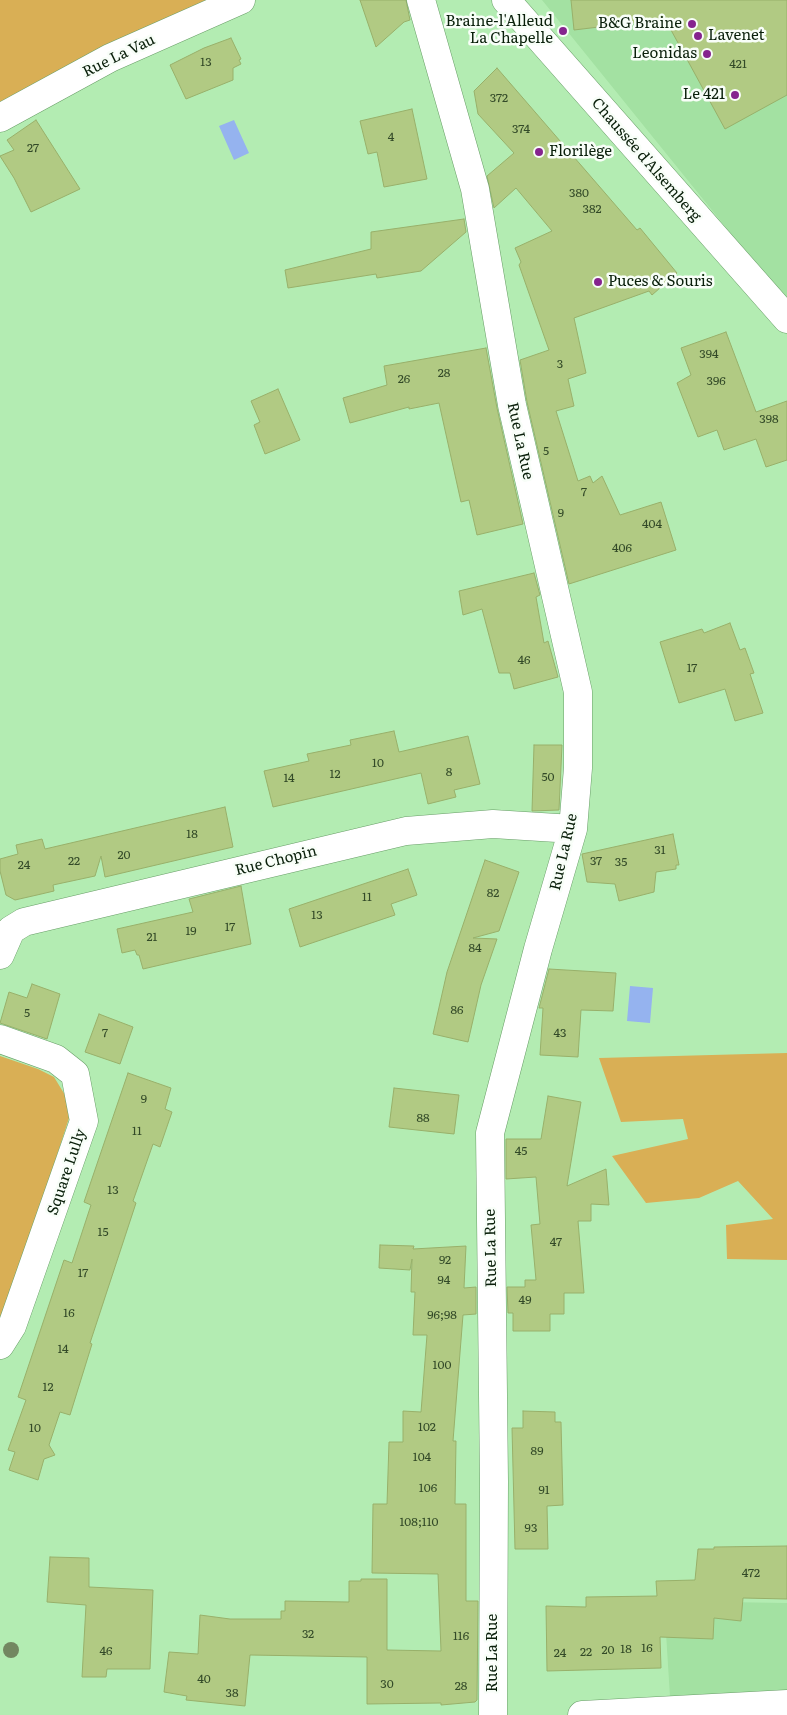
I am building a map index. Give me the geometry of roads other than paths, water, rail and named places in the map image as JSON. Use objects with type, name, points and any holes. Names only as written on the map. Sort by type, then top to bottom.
[{"type":"street","name":"Rue La Vau","points":[[0,118],[110,58],[241,0]]},
{"type":"street","name":"Rue La Rue","points":[[420,0],[475,189],[512,405],[578,692],[578,768],[573,829],[538,950],[490,1133],[494,1482],[493,1715]]},
{"type":"street","name":"Chaussée d'Alsemberg","points":[[506,0],[787,319]]},
{"type":"street","name":"Rue Chopin","points":[[0,955],[11,930],[24,922],[397,833],[493,824],[573,829]]},
{"type":"street","name":"Square Lully","points":[[0,1039],[56,1059],[75,1074],[84,1121],[12,1326],[0,1345]]},
{"type":"street","points":[[582,1715],[787,1704]]},
{"type":"water","points":[[234,120],[249,153],[234,160],[219,126]]},
{"type":"water","points":[[630,986],[653,988],[650,1023],[627,1021]]},
{"type":"place","name":"B&G Braine","points":[[692,24]]},
{"type":"place","name":"Braine-l'Alleud La Chapelle","points":[[563,31]]},
{"type":"place","name":"Lavenet","points":[[698,36]]},
{"type":"place","name":"Leonidas","points":[[707,54]]},
{"type":"place","name":"Le 421","points":[[735,95]]},
{"type":"place","name":"Florilège","points":[[539,152]]},
{"type":"place","name":"Puces & Souris","points":[[598,282]]}]
